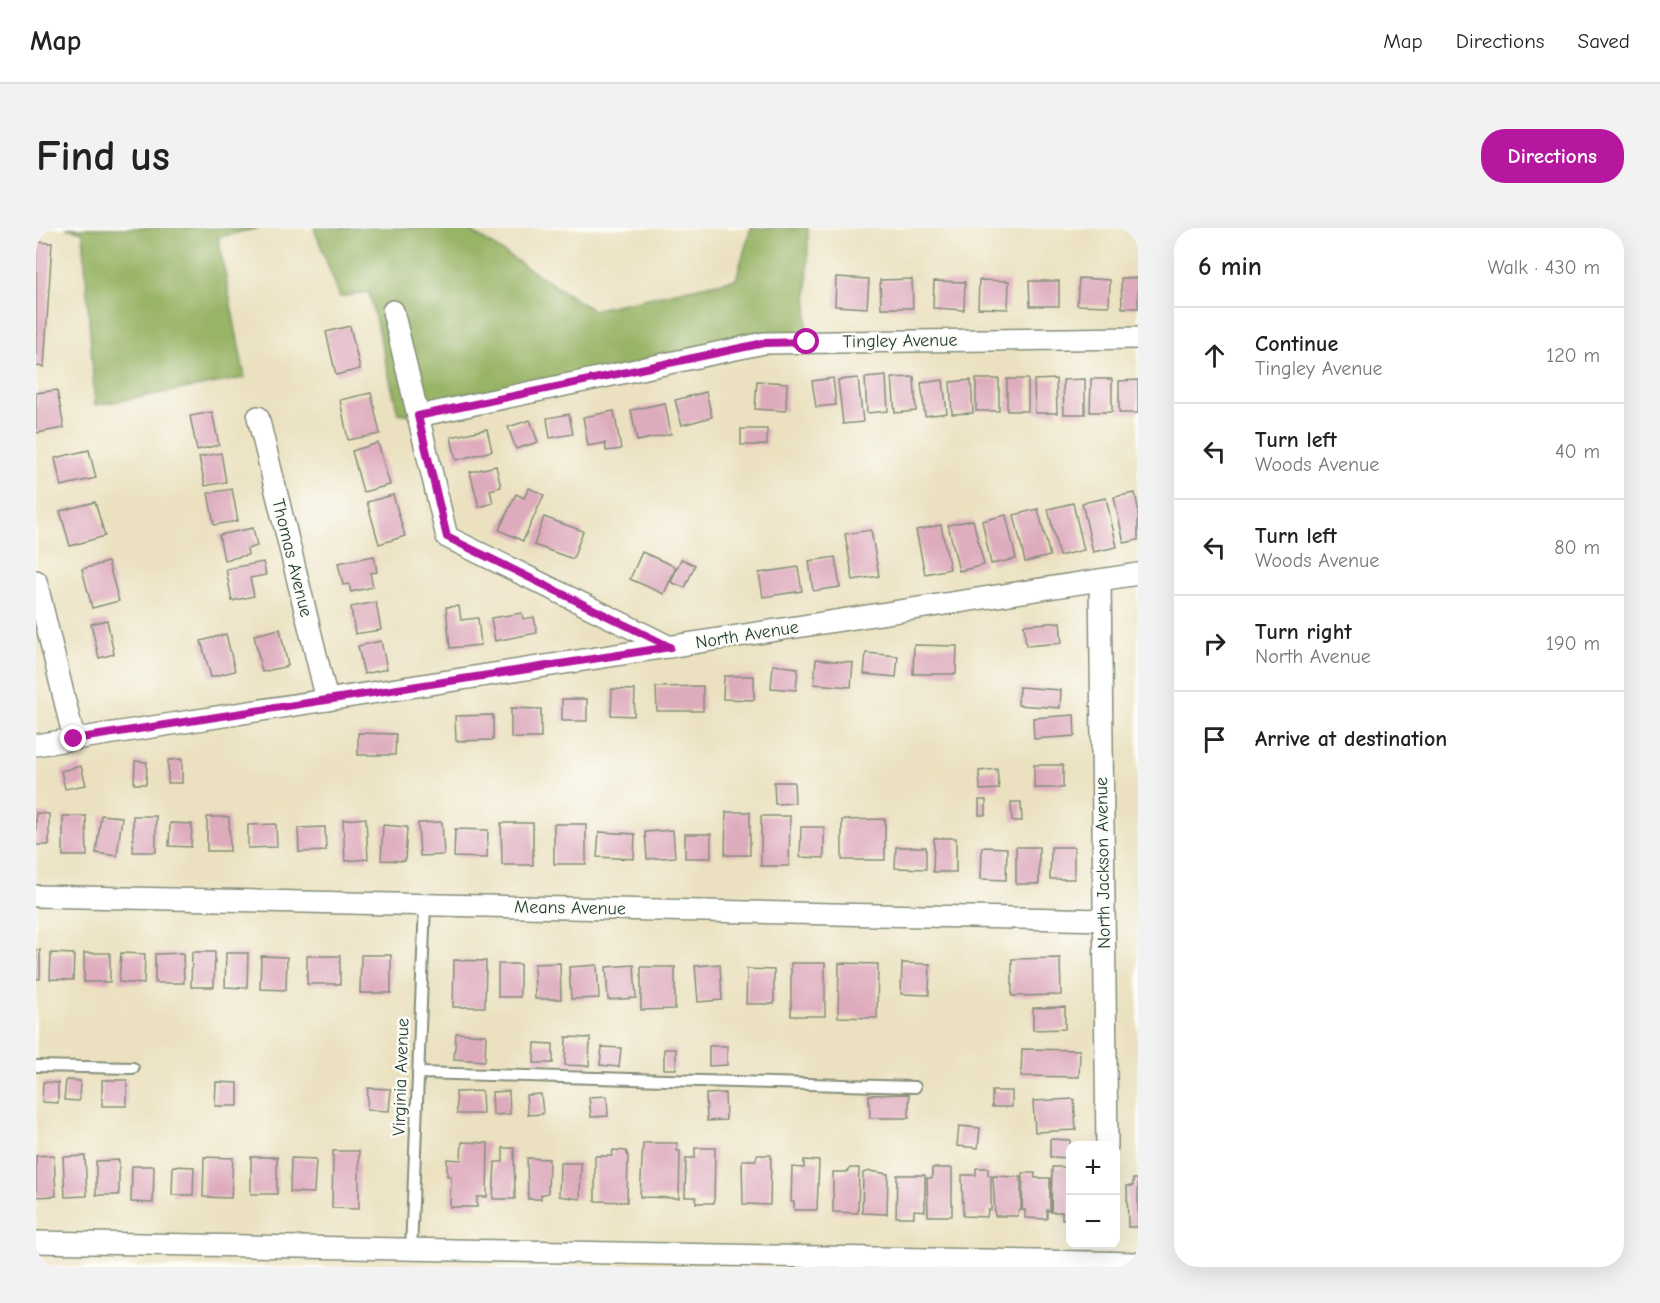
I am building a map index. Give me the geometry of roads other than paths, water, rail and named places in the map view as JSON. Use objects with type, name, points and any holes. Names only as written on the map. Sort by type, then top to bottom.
[{"type":"street","points":[[393,310],[447,537],[670,647]]},
{"type":"street","name":"Tingley Avenue","points":[[418,416],[764,343],[1138,338]]},
{"type":"street","name":"Thomas Avenue","points":[[258,417],[327,700]]},
{"type":"street","name":"North Avenue","points":[[36,745],[1138,574]]},
{"type":"street","name":"North Jackson Avenue","points":[[1100,580],[1107,1141]]},
{"type":"street","points":[[36,581],[74,739]]},
{"type":"street","name":"Means Avenue","points":[[36,896],[1104,920]]},
{"type":"street","points":[[36,1242],[941,1263],[1109,1258],[1138,1263]]},
{"type":"lane","name":"Virginia Avenue","points":[[411,1251],[425,904]]},
{"type":"lane","points":[[36,1066],[133,1068]]},
{"type":"lane","points":[[418,1073],[915,1087]]}]
